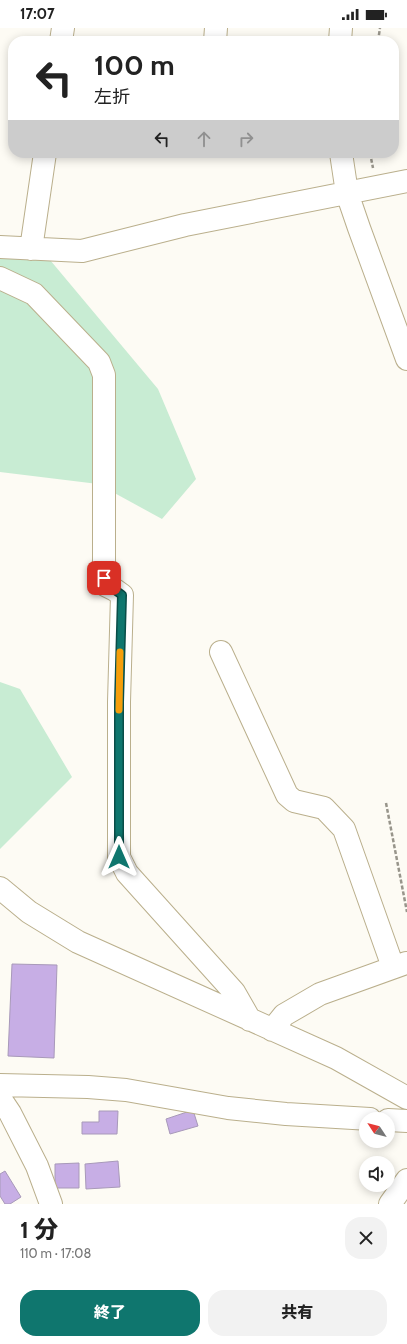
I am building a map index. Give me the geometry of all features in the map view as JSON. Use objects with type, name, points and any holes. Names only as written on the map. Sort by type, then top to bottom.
[{"type":"street","points":[[31,249],[44,158]]},
{"type":"street","points":[[342,158],[347,193],[372,267],[407,359]]},
{"type":"street","points":[[0,247],[82,251],[185,225],[407,181]]},
{"type":"street","points":[[0,278],[34,294],[99,362],[104,375],[104,578],[105,586],[122,595],[119,702],[119,857],[127,873],[234,992],[250,1020]]},
{"type":"street","points":[[222,652],[287,795],[294,801],[324,808],[344,829],[400,965],[320,994],[284,1015],[272,1030]]},
{"type":"street","points":[[0,888],[29,912],[78,942],[336,1058],[407,1098]]},
{"type":"street","points":[[0,1085],[81,1087],[126,1090],[228,1108],[286,1114],[359,1118]]},
{"type":"street","points":[[0,1098],[10,1113],[37,1166],[51,1204]]},
{"type":"street","points":[[395,1120],[407,1121]]},
{"type":"street","points":[[390,1204],[407,1180]]},
{"type":"path","points":[[386,803],[407,912]]},
{"type":"green space","points":[[0,237],[40,248],[158,389],[196,479],[162,519],[98,484],[0,472]]},
{"type":"green space","points":[[0,682],[20,689],[72,777],[0,849]]},
{"type":"building","points":[[12,964],[57,965],[54,1058],[8,1056]]},
{"type":"building","points":[[193,1110],[198,1126],[170,1134],[166,1119]]},
{"type":"building","points":[[99,1111],[118,1111],[117,1134],[82,1134],[82,1122],[99,1122]]},
{"type":"building","points":[[118,1161],[120,1187],[86,1189],[85,1164]]},
{"type":"building","points":[[79,1163],[79,1188],[55,1188],[55,1164]]},
{"type":"building","points":[[5,1171],[21,1197],[10,1204],[5,1204],[0,1196],[0,1174]]},
{"type":"slow traffic","points":[[119,710],[120,652]]},
{"type":"route","points":[[104,578],[105,586],[122,595],[119,702],[119,857]]}]
